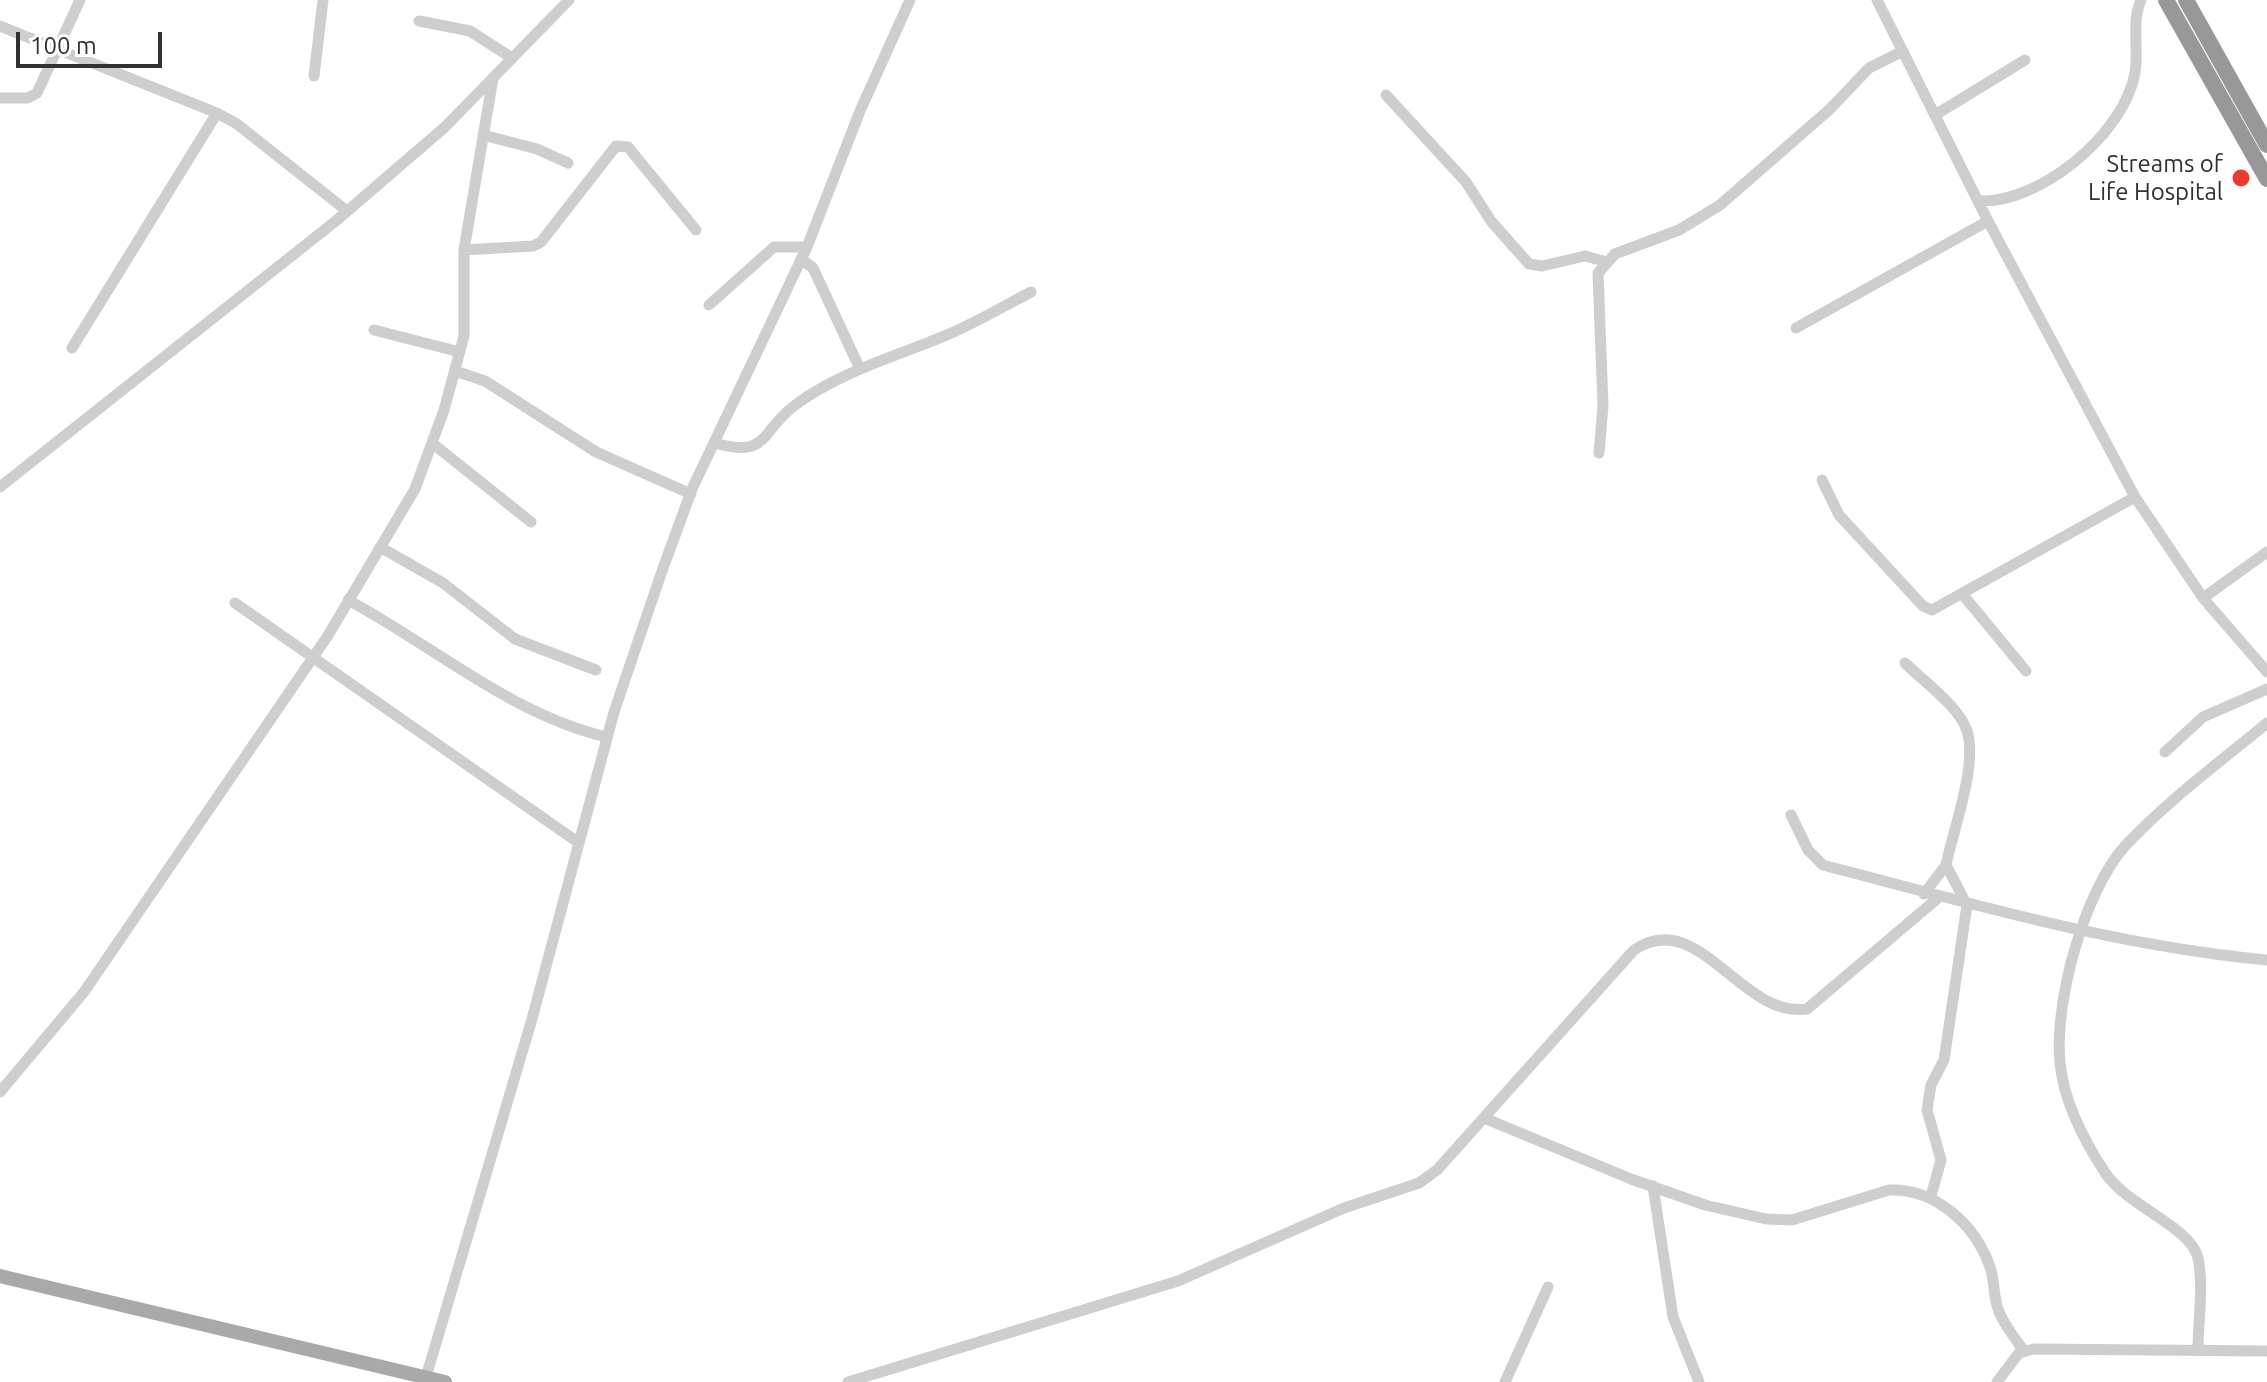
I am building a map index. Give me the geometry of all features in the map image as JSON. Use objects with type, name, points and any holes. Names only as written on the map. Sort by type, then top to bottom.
[{"type":"highway","points":[[2166,0],[2267,179]]},
{"type":"highway","points":[[2186,0],[2267,145]]},
{"type":"main road","points":[[0,1276],[445,1382]]},
{"type":"street","points":[[0,98],[28,98],[37,93],[80,0]]},
{"type":"street","points":[[314,76],[323,0]]},
{"type":"street","points":[[0,487],[347,211],[445,127],[569,0]]},
{"type":"street","points":[[426,1377],[472,1228],[606,737],[691,494],[807,247],[860,111],[910,0]]},
{"type":"street","points":[[1877,0],[1988,221],[2135,497],[2203,598],[2267,672]]},
{"type":"street","points":[[1978,201],[2011,200],[2033,189],[2073,162],[2109,126],[2121,109],[2135,72],[2136,20],[2141,0]]},
{"type":"street","points":[[419,21],[470,31],[512,58]]},
{"type":"street","points":[[0,26],[217,113],[237,124],[347,211]]},
{"type":"street","points":[[1599,453],[1603,406],[1598,273],[1615,254],[1679,230],[1709,213],[1830,109],[1869,68],[1903,51]]},
{"type":"street","points":[[1935,115],[2025,60]]},
{"type":"street","points":[[0,1092],[84,992],[311,660],[415,489],[464,336],[464,250],[493,78]]},
{"type":"street","points":[[1386,95],[1466,182],[1491,221],[1529,264],[1542,266],[1585,256],[1607,262]]},
{"type":"street","points":[[72,348],[217,113]]},
{"type":"street","points":[[483,135],[537,149],[568,163]]},
{"type":"street","points":[[464,250],[533,246],[541,242],[616,146],[622,145],[628,147],[696,230]]},
{"type":"street","points":[[1796,328],[1988,221]]},
{"type":"street","points":[[709,305],[774,247],[807,247]]},
{"type":"street","points":[[801,259],[813,268],[860,369]]},
{"type":"street","points":[[714,443],[748,449],[758,444],[793,407],[860,369],[953,332],[1031,292]]},
{"type":"street","points":[[374,330],[460,352]]},
{"type":"street","points":[[455,371],[485,381],[596,452],[691,494]]},
{"type":"street","points":[[432,443],[531,522]]},
{"type":"street","points":[[1822,480],[1839,515],[1923,606],[1932,610],[2135,497]]},
{"type":"street","points":[[380,547],[443,583],[515,639],[596,670]]},
{"type":"street","points":[[2203,598],[2267,552]]},
{"type":"street","points":[[1963,595],[2026,671]]},
{"type":"street","points":[[348,600],[405,630],[516,703],[574,729],[606,737]]},
{"type":"street","points":[[235,603],[311,660],[579,843]]},
{"type":"street","points":[[1905,663],[1959,717],[1967,731],[1966,785],[1946,865],[1924,894]]},
{"type":"street","points":[[2165,752],[2203,717],[2267,689]]},
{"type":"street","points":[[2198,1349],[2199,1268],[2194,1247],[2166,1222],[2124,1196],[2087,1144],[2072,1111],[2060,1065],[2059,1032],[2083,928],[2094,895],[2124,847],[2267,723]]},
{"type":"street","points":[[1791,815],[1808,850],[1823,865],[1967,905],[2173,947],[2267,960]]},
{"type":"street","points":[[1931,1196],[1941,1160],[1927,1110],[1931,1085],[1944,1060],[1967,905],[1946,865]]},
{"type":"street","points":[[848,1382],[1178,1281],[1344,1208],[1419,1183],[1437,1170],[1634,950],[1647,941],[1684,941],[1762,1000],[1790,1011],[1807,1009],[1938,898]]},
{"type":"street","points":[[1484,1118],[1705,1205],[1766,1219],[1792,1220],[1889,1190],[1905,1189],[1931,1196],[1963,1224],[1989,1263],[1998,1310],[2024,1351]]},
{"type":"street","points":[[1653,1186],[1673,1317],[1699,1382]]},
{"type":"street","points":[[1505,1382],[1548,1287]]},
{"type":"street","points":[[1997,1382],[2024,1351],[2267,1351]]},
{"type":"place","name":"Streams of Life Hospital","points":[[2241,178]]}]
